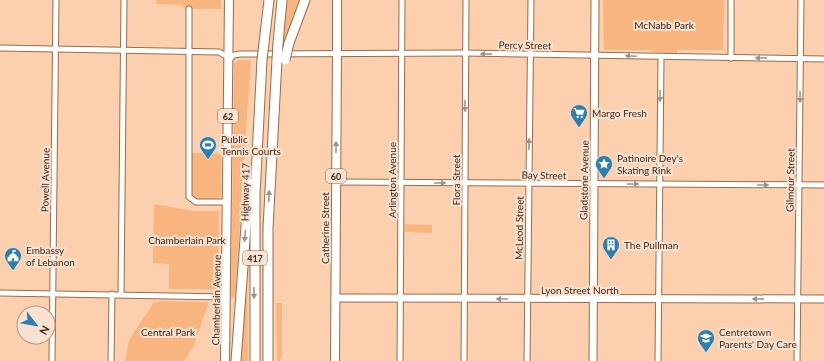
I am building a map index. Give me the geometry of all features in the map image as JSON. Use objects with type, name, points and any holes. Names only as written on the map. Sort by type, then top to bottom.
[{"type":"highway","name":"Highway 417","points":[[255,361],[254,281],[257,156],[262,60],[269,0]]},
{"type":"highway","name":"417","points":[[268,361],[268,228],[275,104],[281,60],[278,43],[282,0]]},
{"type":"highway","points":[[281,60],[305,0]]},
{"type":"highway","points":[[236,361],[248,199],[257,156]]},
{"type":"main road","name":"Chamberlain Avenue","points":[[225,361],[227,298],[229,0]]},
{"type":"main road","name":"Catherine Street","points":[[335,361],[337,0]]},
{"type":"main road","name":"Gladstone Avenue","points":[[593,361],[596,0]]},
{"type":"main road","name":"Lyon Street North","points":[[335,298],[594,300],[824,299]]},
{"type":"street","name":"Powell Avenue","points":[[52,361],[56,0]]},
{"type":"street","points":[[121,294],[124,0]]},
{"type":"street","name":"Arlington Avenue","points":[[400,361],[402,0]]},
{"type":"street","name":"Flora Street","points":[[464,361],[466,0]]},
{"type":"street","name":"McLeod Street","points":[[527,361],[531,0]]},
{"type":"street","points":[[731,0],[731,58]]},
{"type":"street","name":"Gilmour Street","points":[[797,361],[801,0]]},
{"type":"street","points":[[189,9],[189,197],[196,202],[228,202]]},
{"type":"street","name":"Percy Street","points":[[0,48],[219,52],[228,55],[337,52],[824,59]]},
{"type":"street","name":"Percy Street","points":[[213,52],[219,49],[228,55]]},
{"type":"street","points":[[658,361],[660,57]]},
{"type":"street","name":"Bay Street","points":[[336,182],[528,183],[594,185],[824,185]]},
{"type":"street","points":[[0,293],[121,294],[227,298]]},
{"type":"street","points":[[111,361],[112,294]]},
{"type":"green space","points":[[157,0],[221,0],[221,9],[185,9],[181,5],[156,4]]},
{"type":"green space","points":[[287,0],[304,0],[287,43],[281,43]]},
{"type":"green space","name":"McNabb Park","points":[[603,0],[724,0],[723,50],[677,50],[677,53],[652,52],[651,50],[604,50]]},
{"type":"green space","points":[[238,60],[251,60],[235,297],[231,298],[234,64]]},
{"type":"green space","points":[[192,153],[221,154],[221,196],[216,200],[194,198],[191,192]]},
{"type":"green space","name":"Chamberlain Park","points":[[154,204],[194,211],[219,211],[218,283],[216,289],[169,289],[169,264],[153,263]]},
{"type":"green space","points":[[405,224],[432,225],[432,233],[405,232]]},
{"type":"green space","points":[[247,270],[248,361],[240,361],[246,271]]},
{"type":"green space","name":"Central Park","points":[[154,302],[209,302],[194,345],[184,361],[125,361],[129,340]]},
{"type":"green space","points":[[276,303],[282,303],[282,355],[280,361],[277,361]]},
{"type":"place","name":"Margo Fresh","points":[[579,128]]},
{"type":"place","name":"Public Tennis Courts","points":[[208,160]]},
{"type":"place","name":"Patinoire Dey's Skating Rink","points":[[604,179]]},
{"type":"place","name":"The Pullman","points":[[611,260]]},
{"type":"place","name":"Embassy of Lebanon","points":[[13,271]]},
{"type":"place","name":"Centretown Parents' Day Care","points":[[706,353]]}]
